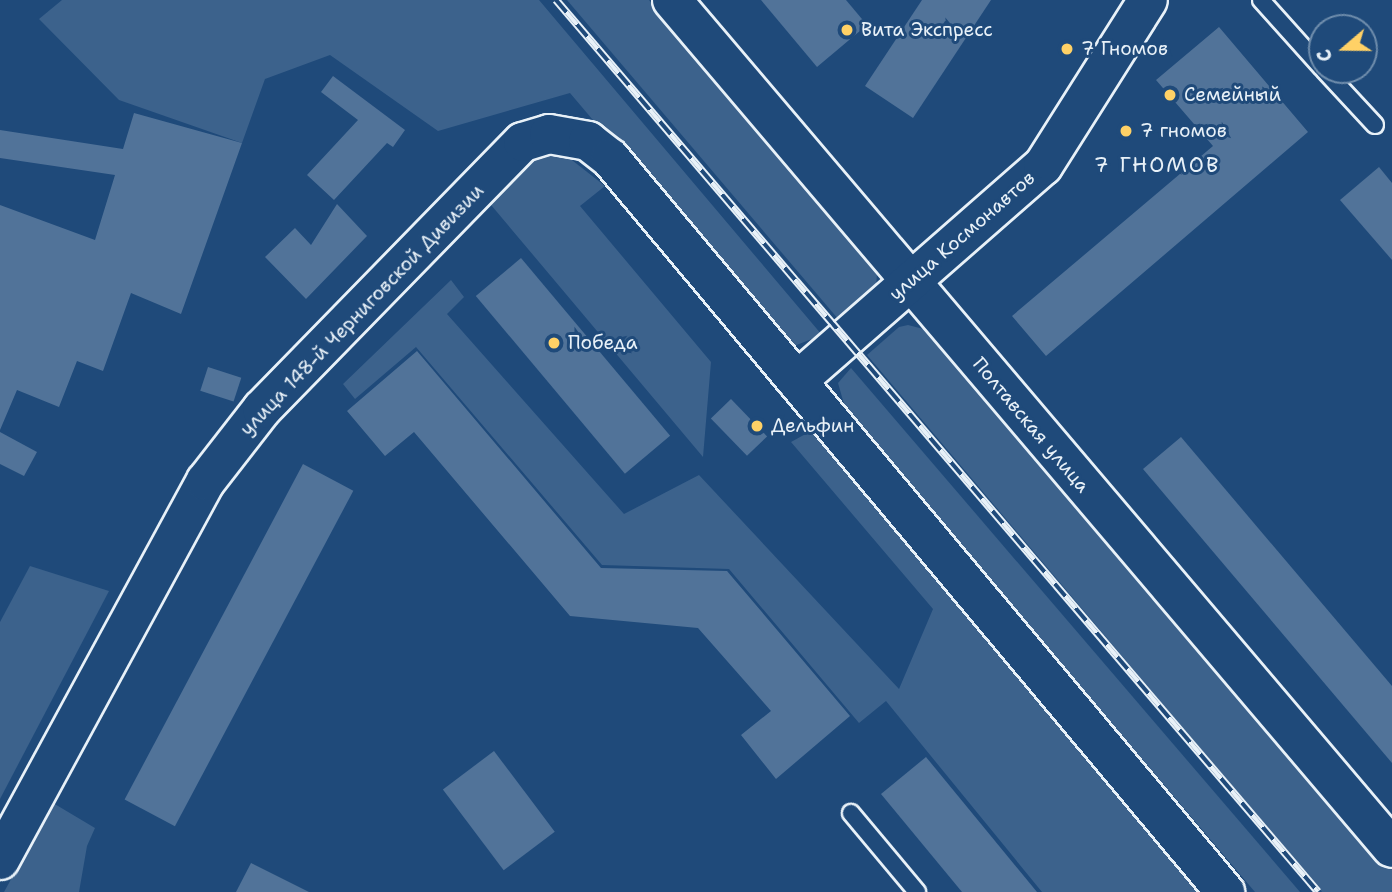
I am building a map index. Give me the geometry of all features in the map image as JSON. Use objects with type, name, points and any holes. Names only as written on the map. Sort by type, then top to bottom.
[{"type":"street","name":"Полтавская улица","points":[[672,0],[909,283],[1392,848]]},
{"type":"street","name":"улица Космонавтов","points":[[797,381],[1043,166],[1148,0]]},
{"type":"street","name":"улица 148-й Черниговской Дивизии","points":[[0,860],[206,481],[262,409],[523,142],[549,134],[568,136],[589,141],[610,158],[797,381]]},
{"type":"street","points":[[797,381],[1225,892]]},
{"type":"lane","points":[[1261,0],[1308,52]]},
{"type":"lane","points":[[1337,84],[1375,125]]},
{"type":"lane","points":[[852,813],[917,892]]},
{"type":"shaded area","points":[[62,0],[539,0],[822,335],[794,346],[777,337],[570,93],[438,131],[330,55],[265,79],[242,143],[119,100],[39,19]]},
{"type":"shaded area","points":[[567,0],[649,0],[870,262],[877,274],[876,287],[839,320]]},
{"type":"shaded area","points":[[554,154],[568,157],[605,186],[580,206],[711,362],[703,457],[486,199],[523,166],[536,158]]},
{"type":"shaded area","points":[[451,280],[464,297],[447,314],[624,514],[699,475],[899,689],[933,609],[791,442],[811,431],[1197,892],[1042,892],[886,701],[859,723],[729,569],[602,565],[416,347],[355,399],[343,384]]},
{"type":"shaded area","points":[[908,325],[935,332],[963,362],[1392,869],[1392,892],[1322,892],[867,355],[899,327]]},
{"type":"shaded area","points":[[851,368],[1300,892],[1255,892],[846,411],[838,383]]},
{"type":"shaded area","points":[[30,566],[109,591],[0,799],[0,622]]},
{"type":"shaded area","points":[[53,803],[95,828],[87,846],[79,892],[4,892]]},
{"type":"building","points":[[761,0],[846,0],[867,25],[817,67]]},
{"type":"building","points":[[922,0],[991,0],[913,118],[865,86]]},
{"type":"building","points":[[1219,27],[1308,132],[1046,356],[1012,316],[1213,146],[1156,80]]},
{"type":"building","points":[[333,76],[405,130],[393,147],[387,143],[334,200],[307,175],[358,120],[321,92]]},
{"type":"building","points":[[134,113],[242,143],[181,314],[131,293],[103,371],[77,361],[59,407],[17,390],[0,430],[0,205],[95,240],[115,175],[0,158],[0,130],[123,149]]},
{"type":"building","points":[[1379,167],[1392,183],[1392,260],[1340,200]]},
{"type":"building","points":[[337,204],[367,236],[306,299],[265,257],[295,228],[311,245]]},
{"type":"building","name":"Победа","points":[[521,258],[670,436],[625,474],[476,296]]},
{"type":"building","points":[[417,351],[601,568],[727,571],[850,716],[776,779],[741,735],[771,711],[698,628],[570,616],[414,432],[385,456],[347,411]]},
{"type":"building","points":[[208,367],[241,378],[234,402],[200,391]]},
{"type":"building","points":[[731,399],[767,436],[747,456],[711,418]]},
{"type":"building","points":[[0,432],[37,452],[24,476],[0,464]]},
{"type":"building","points":[[1181,437],[1392,686],[1392,763],[1143,469]]},
{"type":"building","points":[[303,464],[353,491],[175,826],[125,800]]},
{"type":"building","points":[[494,751],[555,832],[504,870],[443,790]]},
{"type":"building","points":[[926,757],[1037,892],[962,892],[881,794]]},
{"type":"building","points":[[251,863],[309,892],[236,892]]},
{"type":"railway","points":[[556,0],[1318,892]]},
{"type":"place","name":"Вита Экспресс","points":[[847,30]]},
{"type":"place","name":"7 Гномов","points":[[1067,49]]},
{"type":"place","name":"Семейный","points":[[1170,95]]},
{"type":"place","name":"7 гномов","points":[[1126,131]]},
{"type":"place","name":"Победа","points":[[554,343]]},
{"type":"place","name":"Дельфин","points":[[757,426]]},
{"type":"district","name":"7 ГНОМОВ","points":[[1157,165]]}]
